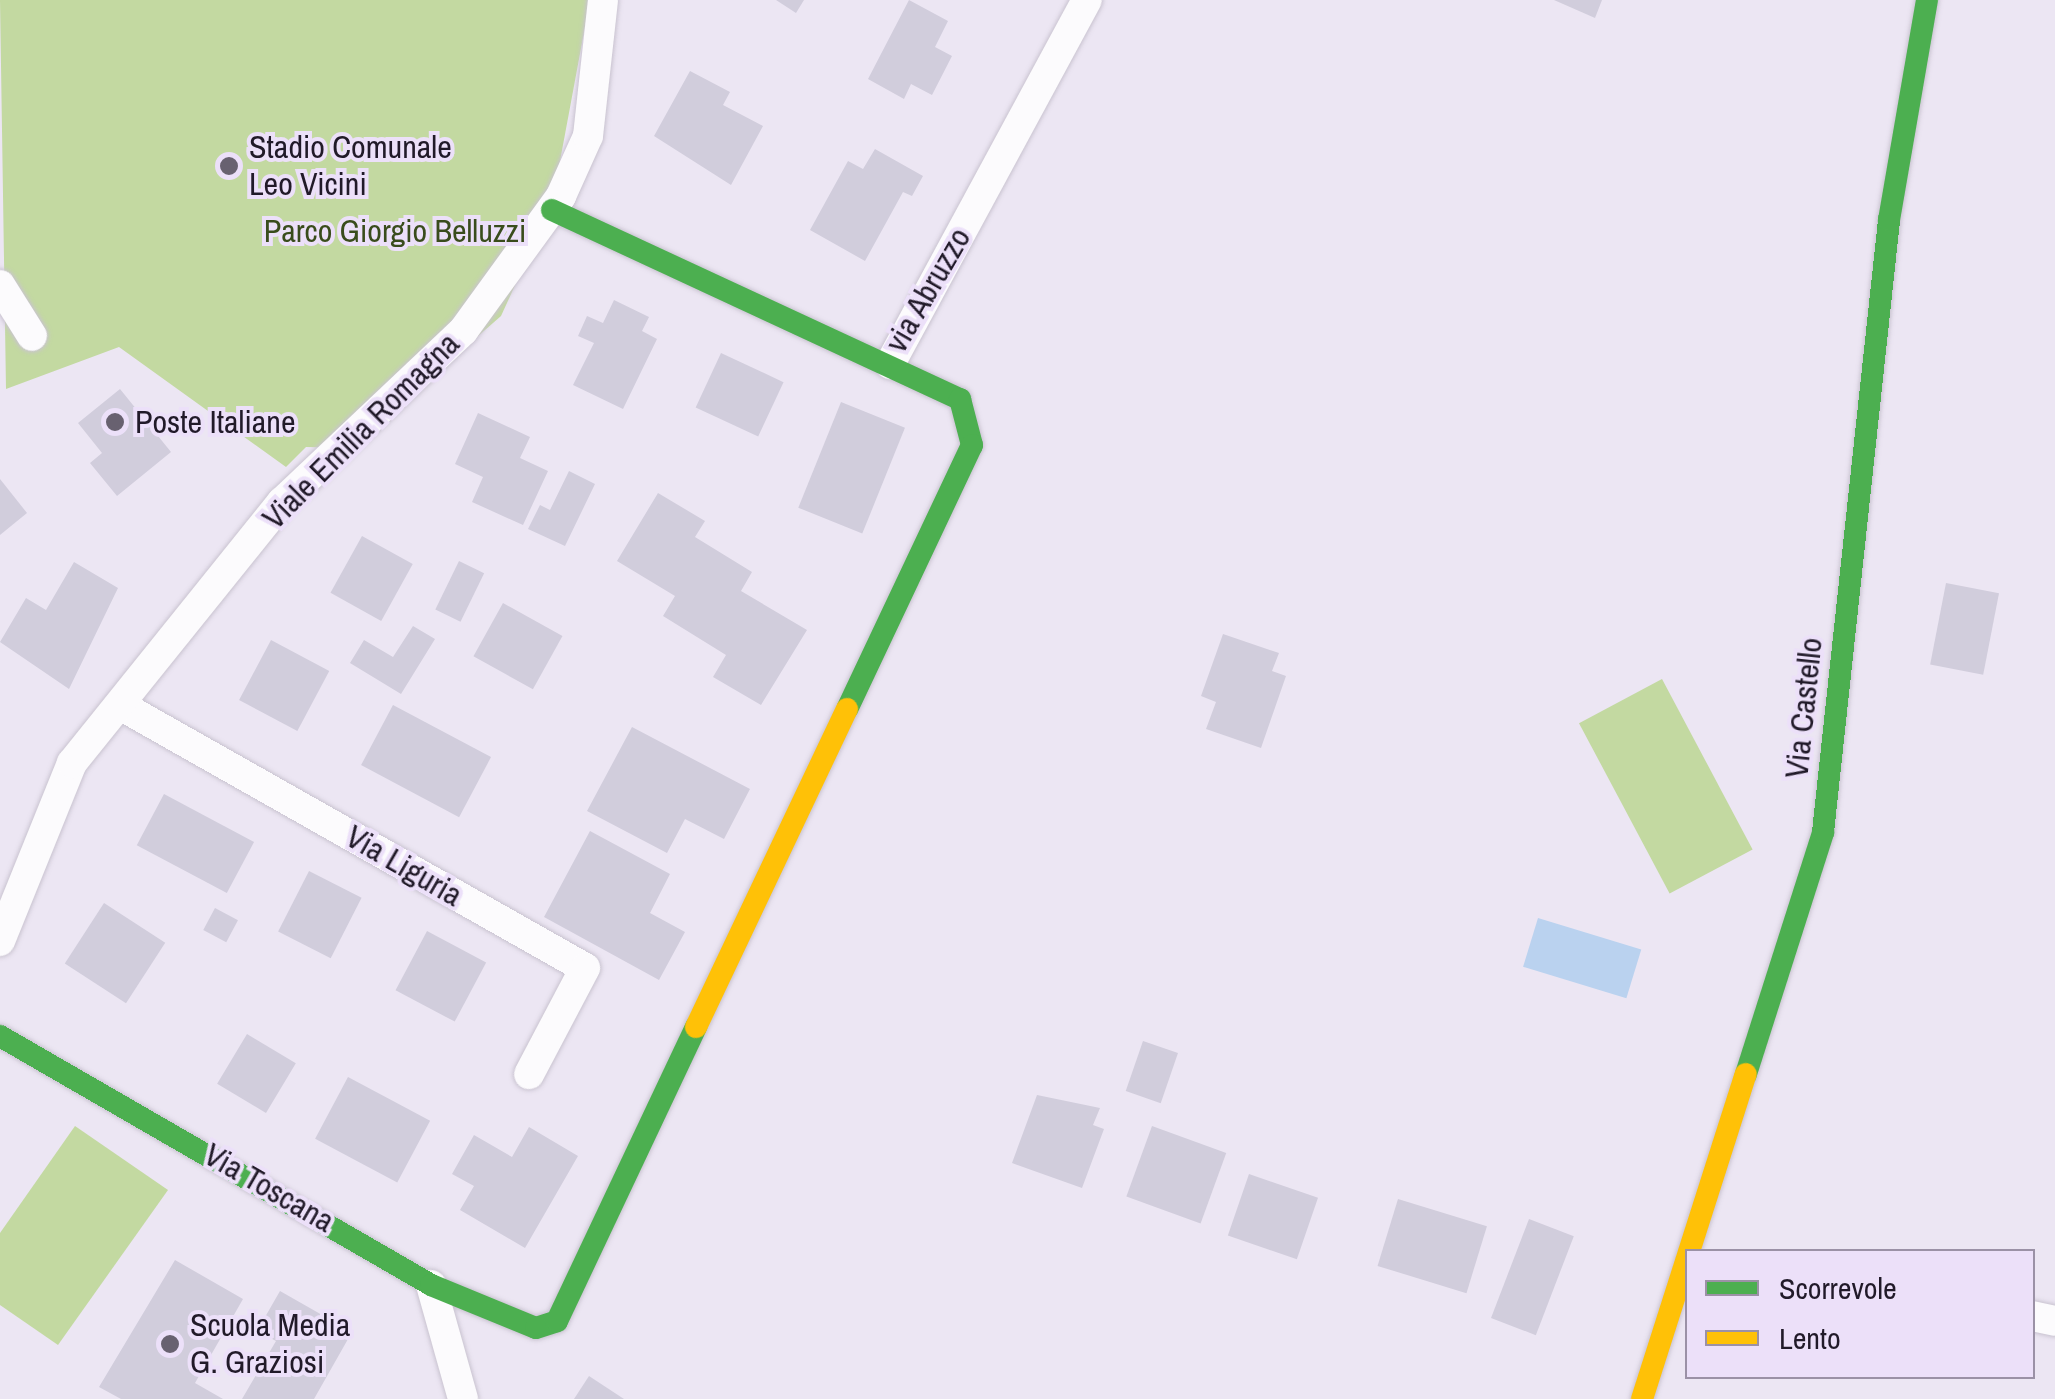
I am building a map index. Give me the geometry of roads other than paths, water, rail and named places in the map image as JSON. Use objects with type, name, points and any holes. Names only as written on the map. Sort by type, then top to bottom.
[{"type":"street","name":"Viale Emilia Romagna","points":[[0,941],[72,763],[282,502],[462,330],[552,210],[588,136],[603,0]]},
{"type":"street","name":"via Abruzzo","points":[[552,210],[890,364],[1087,0]]},
{"type":"street","name":"Via Castello","points":[[1688,1249],[1806,910],[1823,832],[1889,220],[1927,0]]},
{"type":"street","points":[[0,285],[32,336]]},
{"type":"street","name":"Via Toscana","points":[[0,1036],[431,1285],[536,1328],[558,1322],[575,1294],[972,445],[971,414],[960,399],[890,364]]},
{"type":"street","name":"Via Liguria","points":[[120,705],[584,968],[529,1074]]},
{"type":"street","name":"Via Castello","points":[[1642,1399],[1685,1258]]},
{"type":"street","points":[[431,1285],[463,1399]]},
{"type":"water","points":[[1538,918],[1641,950],[1626,998],[1523,967]]},
{"type":"place","name":"Stadio Comunale Leo Vicini","points":[[229,166]]},
{"type":"place","name":"Poste Italiane","points":[[115,422]]},
{"type":"place","name":"Scuola Media G. Graziosi","points":[[170,1344]]},
{"type":"park label","name":"Parco Giorgio Belluzzi","points":[[395,231]]}]
